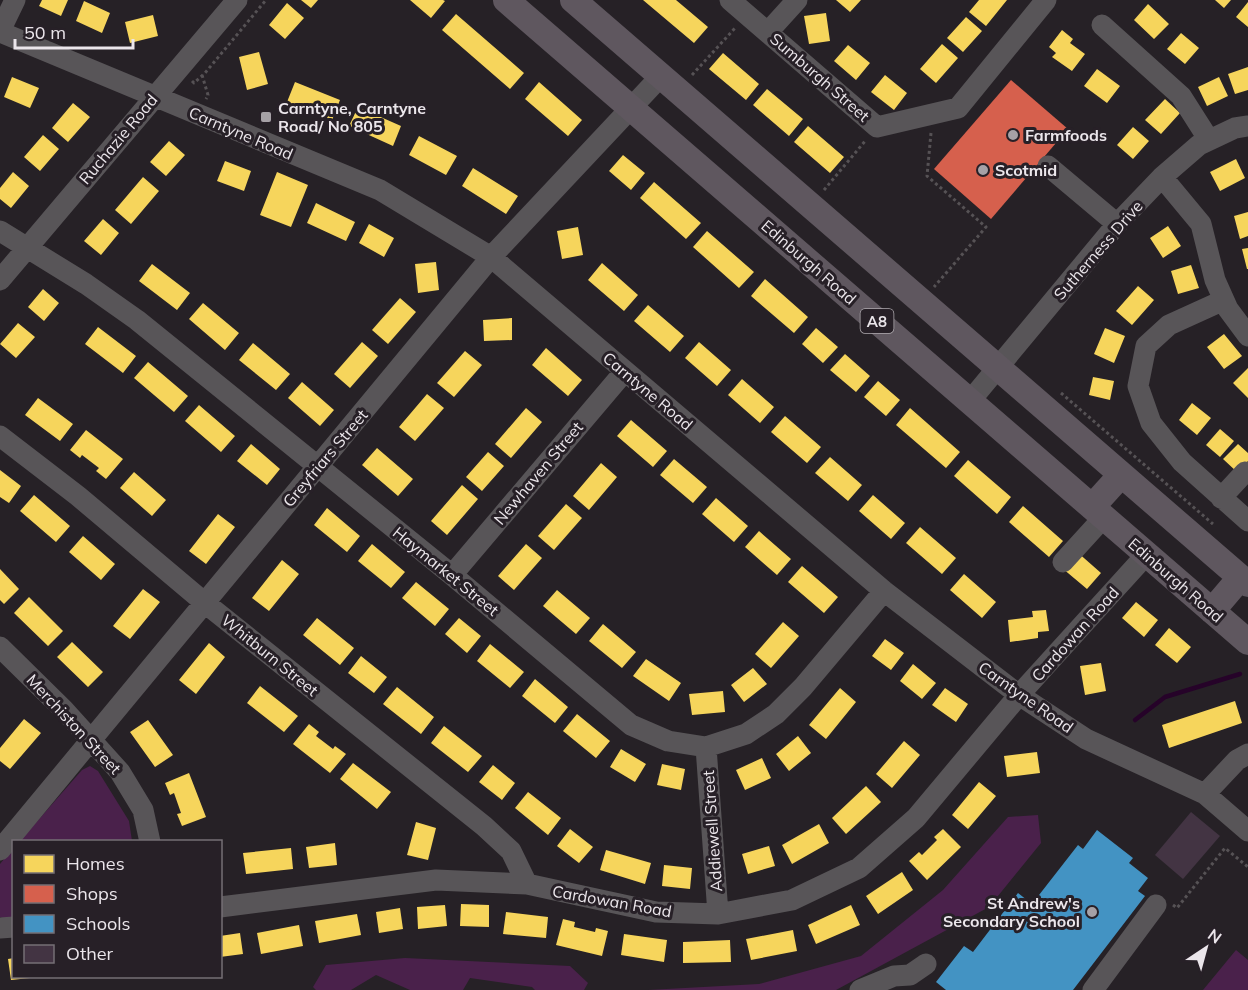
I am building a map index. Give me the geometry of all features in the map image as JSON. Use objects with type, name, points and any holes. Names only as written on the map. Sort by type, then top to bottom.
[{"type":"main road","name":"Edinburgh Road","points":[[506,0],[1248,642]]},
{"type":"main road","name":"A8","points":[[573,0],[1244,581]]},
{"type":"main road","points":[[1098,512],[1121,475]]},
{"type":"main road","points":[[1212,611],[1244,581]]},
{"type":"street","points":[[0,32],[15,0]]},
{"type":"street","name":"Ruchazie Road","points":[[0,280],[237,0]]},
{"type":"street","name":"Sumburgh Street","points":[[730,0],[877,127],[958,108],[1046,0]]},
{"type":"street","points":[[768,32],[797,0]]},
{"type":"street","points":[[1102,25],[1181,96],[1209,140]]},
{"type":"street","name":"Carntyne Road","points":[[0,32],[380,190],[491,257],[884,591],[1019,695],[1086,739],[1206,794],[1248,831]]},
{"type":"street","name":"Greyfriars Street","points":[[0,849],[491,257],[661,76]]},
{"type":"street","name":"Sutherness Drive","points":[[970,401],[1117,224],[1162,177],[1198,145],[1235,128],[1248,126]]},
{"type":"street","points":[[1047,166],[1117,224]]},
{"type":"street","points":[[1162,177],[1201,224],[1215,280],[1228,309],[1248,336]]},
{"type":"street","name":"Haymarket Street","points":[[0,231],[86,284],[137,320],[452,575],[631,725],[668,741],[706,747],[746,734],[776,714],[803,687],[884,591]]},
{"type":"street","points":[[1224,300],[1169,325],[1146,346],[1138,386],[1152,423],[1182,462],[1248,521]]},
{"type":"street","name":"Newhaven Street","points":[[452,575],[624,371]]},
{"type":"street","name":"Whitburn Street","points":[[0,436],[78,496],[205,603],[484,826],[511,851],[526,884]]},
{"type":"street","points":[[1221,498],[1245,472]]},
{"type":"street","points":[[1063,562],[1098,512]]},
{"type":"street","name":"Cardowan Road","points":[[222,907],[436,880],[526,884],[656,912],[718,914],[792,900],[859,868],[916,818],[1019,695],[1146,555]]},
{"type":"street","name":"Merchiston Street","points":[[0,647],[120,772],[143,810],[150,840]]},
{"type":"street","name":"Addiewell Street","points":[[706,747],[718,914]]},
{"type":"street","points":[[1206,794],[1237,760],[1248,754]]},
{"type":"street","points":[[1093,990],[1156,905]]},
{"type":"street","points":[[860,990],[894,976],[910,975],[926,964]]},
{"type":"street","points":[[894,976],[912,990]]},
{"type":"path","points":[[692,76],[747,14]]},
{"type":"path","points":[[921,302],[986,227],[927,176],[933,114]]},
{"type":"path","points":[[824,190],[877,127]]},
{"type":"path","points":[[1156,905],[1161,896],[1177,908],[1225,848],[1248,867]]},
{"type":"shaded area","points":[[90,766],[98,771],[129,821],[132,840],[21,840],[82,770]]},
{"type":"shaded area","points":[[1038,815],[1041,843],[989,907],[836,990],[648,990],[759,984],[861,956],[943,890],[1008,817]]},
{"type":"shaded area","points":[[12,849],[12,918],[0,917],[0,864]]},
{"type":"shaded area","points":[[1236,950],[1248,960],[1248,990],[1203,990]]},
{"type":"shaded area","points":[[405,958],[570,966],[588,983],[584,990],[535,990],[532,987],[470,978],[463,990],[410,990],[376,975],[351,990],[316,990],[313,987],[326,965]]},
{"type":"building: Homes","points":[[42,0],[68,0],[61,16],[39,6]]},
{"type":"building: Homes","points":[[301,0],[318,0],[311,8]]},
{"type":"building: Homes","points":[[410,0],[443,0],[445,1],[431,18]]},
{"type":"building: Homes","points":[[643,0],[676,0],[708,27],[694,43]]},
{"type":"building: Homes","points":[[836,0],[861,0],[850,12]]},
{"type":"building: Homes","points":[[979,0],[1007,0],[986,26],[969,12]]},
{"type":"building: Homes","points":[[1215,0],[1231,0],[1224,8]]},
{"type":"building: Homes","points":[[84,1],[110,13],[102,33],[76,21]]},
{"type":"building: Homes","points":[[1248,2],[1248,27],[1236,17]]},
{"type":"building: Homes","points":[[287,3],[304,18],[285,39],[269,25]]},
{"type":"building: Homes","points":[[1148,4],[1169,24],[1154,39],[1134,20]]},
{"type":"building: Homes","points":[[826,13],[830,41],[809,44],[804,16]]},
{"type":"building: Homes","points":[[456,14],[524,73],[510,89],[442,30]]},
{"type":"building: Homes","points":[[153,15],[158,36],[130,43],[125,22]]},
{"type":"building: Homes","points":[[966,17],[982,31],[963,52],[947,38]]},
{"type":"building: Homes","points":[[1062,30],[1073,39],[1070,43],[1085,54],[1072,71],[1052,57],[1056,53],[1049,47]]},
{"type":"building: Homes","points":[[1181,33],[1199,48],[1185,64],[1167,49]]},
{"type":"building: Homes","points":[[942,44],[958,58],[936,83],[920,69]]},
{"type":"building: Homes","points":[[848,45],[870,63],[856,80],[834,61]]},
{"type":"building: Homes","points":[[259,52],[268,84],[247,90],[239,57]]},
{"type":"building: Homes","points":[[723,53],[759,84],[746,100],[709,69]]},
{"type":"building: Homes","points":[[1248,67],[1248,90],[1235,94],[1228,74]]},
{"type":"building: Homes","points":[[1097,69],[1120,86],[1107,103],[1084,86]]},
{"type":"building: Homes","points":[[885,75],[907,93],[894,110],[871,92]]},
{"type":"building: Homes","points":[[12,77],[39,88],[30,108],[4,97]]},
{"type":"building: Homes","points":[[1219,77],[1228,96],[1207,106],[1198,87]]},
{"type":"building: Homes","points":[[295,82],[340,100],[332,120],[287,102]]},
{"type":"building: Homes","points":[[539,82],[582,120],[568,136],[525,99]]},
{"type":"building: Homes","points":[[767,89],[803,119],[789,136],[753,105]]},
{"type":"building: Homes","points":[[1165,99],[1180,113],[1161,134],[1145,120]]},
{"type":"building: Homes","points":[[73,103],[90,117],[68,142],[52,128]]},
{"type":"building: Homes","points":[[358,107],[401,126],[393,146],[349,126]]},
{"type":"building: Homes","points":[[808,126],[844,157],[830,173],[794,142]]},
{"type":"building: Homes","points":[[1133,127],[1149,141],[1133,159],[1117,145]]},
{"type":"building: Homes","points":[[43,135],[59,149],[40,171],[24,157]]},
{"type":"building: Homes","points":[[419,136],[457,156],[446,175],[409,155]]},
{"type":"building: Homes","points":[[169,141],[185,155],[166,176],[150,162]]},
{"type":"building: Homes","points":[[623,155],[645,173],[631,190],[609,171]]},
{"type":"building: Homes","points":[[1236,159],[1245,178],[1220,191],[1210,172]]},
{"type":"building: Homes","points":[[225,161],[251,171],[244,191],[217,181]]},
{"type":"building: Homes","points":[[473,168],[518,196],[506,214],[462,186]]},
{"type":"building: Homes","points":[[13,172],[29,186],[11,208],[0,199],[0,188]]},
{"type":"building: Homes","points":[[277,172],[308,185],[291,227],[260,215]]},
{"type":"building: Homes","points":[[143,177],[159,191],[131,224],[115,210]]},
{"type":"building: Homes","points":[[654,182],[701,223],[686,239],[640,198]]},
{"type":"building: Homes","points":[[316,203],[355,222],[346,241],[307,223]]},
{"type":"building: Homes","points":[[1248,212],[1248,236],[1240,239],[1234,216]]},
{"type":"building: Homes","points":[[103,219],[119,233],[101,255],[84,241]]},
{"type":"building: Homes","points":[[369,224],[394,238],[384,257],[359,243]]},
{"type":"building: Homes","points":[[1168,226],[1181,246],[1163,258],[1150,238]]},
{"type":"building: Homes","points":[[578,227],[583,255],[562,259],[557,231]]},
{"type":"building: Homes","points":[[707,231],[754,272],[739,288],[693,247]]},
{"type":"building: Homes","points":[[1248,248],[1248,269],[1247,269],[1242,249]]},
{"type":"building: Homes","points":[[436,262],[439,290],[418,293],[415,264]]},
{"type":"building: Homes","points":[[602,263],[638,295],[624,311],[588,280]]},
{"type":"building: Homes","points":[[152,264],[190,293],[177,310],[139,281]]},
{"type":"building: Homes","points":[[1191,265],[1199,288],[1178,294],[1171,271]]},
{"type":"building: Homes","points":[[765,279],[808,317],[794,333],[751,296]]},
{"type":"building: Homes","points":[[1138,286],[1154,300],[1132,325],[1116,311]]},
{"type":"building: Homes","points":[[43,289],[59,303],[44,321],[28,307]]},
{"type":"building: Homes","points":[[400,298],[416,312],[388,344],[372,330]]},
{"type":"building: Homes","points":[[203,303],[239,333],[225,350],[189,319]]},
{"type":"building: Homes","points":[[648,305],[684,336],[670,352],[634,321]]},
{"type":"building: Homes","points":[[512,318],[512,340],[484,341],[483,320]]},
{"type":"building: Homes","points":[[18,323],[35,337],[16,358],[0,344]]},
{"type":"building: Homes","points":[[98,327],[136,356],[123,373],[85,344]]},
{"type":"building: Homes","points":[[816,328],[838,347],[823,363],[802,344]]},
{"type":"building: Homes","points":[[1105,328],[1125,336],[1114,363],[1094,354]]},
{"type":"building: Homes","points":[[1224,334],[1242,356],[1224,369],[1207,347]]},
{"type":"building: Homes","points":[[362,342],[378,356],[350,388],[334,374]]},
{"type":"building: Homes","points":[[699,342],[731,370],[717,386],[685,358]]},
{"type":"building: Homes","points":[[253,343],[290,374],[276,390],[239,360]]},
{"type":"building: Homes","points":[[546,348],[582,380],[568,396],[532,365]]},
{"type":"building: Homes","points":[[465,351],[482,365],[454,397],[437,383]]},
{"type":"building: Homes","points":[[845,354],[870,376],[856,392],[830,370]]},
{"type":"building: Homes","points":[[148,362],[188,396],[174,412],[134,378]]},
{"type":"building: Homes","points":[[1248,368],[1248,398],[1233,383]]},
{"type":"building: Homes","points":[[1093,377],[1114,381],[1110,400],[1089,395]]},
{"type":"building: Homes","points":[[742,379],[774,407],[760,423],[728,395]]},
{"type":"building: Homes","points":[[878,381],[900,400],[886,416],[864,397]]},
{"type":"building: Homes","points":[[302,382],[334,410],[320,426],[288,398]]},
{"type":"building: Homes","points":[[427,394],[444,408],[415,441],[399,427]]},
{"type":"building: Homes","points":[[38,398],[73,424],[60,441],[25,415]]},
{"type":"building: Homes","points":[[1192,403],[1211,418],[1197,435],[1179,420]]},
{"type":"building: Homes","points":[[199,405],[235,436],[221,452],[185,421]]},
{"type":"building: Homes","points":[[526,408],[542,422],[511,458],[495,444]]},
{"type":"building: Homes","points":[[910,408],[960,452],[946,468],[896,425]]},
{"type":"building: Homes","points":[[785,416],[821,447],[807,463],[771,432]]},
{"type":"building: Homes","points":[[631,420],[667,451],[653,467],[617,436]]},
{"type":"building: Homes","points":[[1220,429],[1234,441],[1220,457],[1206,445]]},
{"type":"building: Homes","points":[[86,430],[123,459],[106,479],[96,471],[99,468],[82,455],[80,458],[70,450]]},
{"type":"building: Homes","points":[[251,444],[280,469],[267,485],[237,461]]},
{"type":"building: Homes","points":[[1238,444],[1248,453],[1248,461],[1237,472],[1223,459]]},
{"type":"building: Homes","points":[[377,448],[413,479],[398,496],[362,465]]},
{"type":"building: Homes","points":[[488,452],[504,466],[482,491],[466,477]]},
{"type":"building: Homes","points":[[830,457],[862,485],[848,501],[815,473]]},
{"type":"building: Homes","points":[[674,459],[707,487],[693,503],[660,475]]},
{"type":"building: Homes","points":[[968,460],[1011,497],[997,514],[954,476]]},
{"type":"building: Homes","points":[[601,463],[617,477],[589,510],[573,496]]},
{"type":"building: Homes","points":[[0,470],[21,486],[9,503],[0,497]]},
{"type":"building: Homes","points":[[134,472],[166,500],[152,516],[120,488]]},
{"type":"building: Homes","points":[[462,485],[478,499],[447,535],[431,521]]},
{"type":"building: Homes","points":[[34,495],[70,526],[56,542],[20,511]]},
{"type":"building: Homes","points":[[873,495],[905,523],[891,539],[859,511]]},
{"type":"building: Homes","points":[[716,498],[748,526],[734,542],[702,514]]},
{"type":"building: Homes","points":[[566,504],[582,518],[554,550],[538,536]]},
{"type":"building: Homes","points":[[1023,506],[1063,541],[1049,557],[1009,522]]},
{"type":"building: Homes","points":[[327,508],[360,536],[347,552],[314,525]]},
{"type":"building: Homes","points":[[218,514],[235,527],[206,564],[189,551]]},
{"type":"building: Homes","points":[[920,527],[956,558],[942,574],[906,543]]},
{"type":"building: Homes","points":[[759,531],[791,559],[777,575],[745,547]]},
{"type":"building: Homes","points":[[83,536],[115,564],[101,580],[69,552]]},
{"type":"building: Homes","points":[[372,544],[405,572],[391,588],[358,561]]},
{"type":"building: Homes","points":[[526,544],[542,558],[514,590],[498,576]]},
{"type":"building: Homes","points":[[1076,551],[1101,573],[1087,589],[1062,568]]},
{"type":"building: Homes","points":[[282,560],[299,574],[269,611],[252,598]]},
{"type":"building: Homes","points":[[802,566],[838,597],[824,613],[788,582]]},
{"type":"building: Homes","points":[[0,569],[19,589],[4,604],[0,600]]},
{"type":"building: Homes","points":[[964,574],[996,602],[982,618],[950,590]]},
{"type":"building: Homes","points":[[416,582],[449,609],[435,626],[402,598]]},
{"type":"building: Homes","points":[[143,589],[160,602],[130,639],[113,626]]},
{"type":"building: Homes","points":[[557,590],[590,618],[576,634],[543,606]]},
{"type":"building: Homes","points":[[29,597],[63,631],[48,646],[14,613]]},
{"type":"building: Homes","points":[[1136,602],[1158,620],[1144,637],[1122,618]]},
{"type":"building: Homes","points":[[1046,610],[1049,631],[1038,632],[1038,638],[1010,642],[1008,620],[1033,617],[1032,611]]},
{"type":"building: Homes","points":[[317,618],[354,648],[340,665],[303,635]]},
{"type":"building: Homes","points":[[459,618],[481,636],[467,653],[445,634]]},
{"type":"building: Homes","points":[[783,622],[799,636],[771,668],[755,654]]},
{"type":"building: Homes","points":[[603,624],[636,652],[622,668],[589,641]]},
{"type":"building: Homes","points":[[1169,628],[1191,647],[1177,663],[1155,645]]},
{"type":"building: Homes","points":[[885,639],[904,653],[891,670],[872,656]]},
{"type":"building: Homes","points":[[72,642],[103,672],[88,687],[57,657]]},
{"type":"building: Homes","points":[[209,643],[225,657],[196,694],[179,680]]},
{"type":"building: Homes","points":[[490,644],[524,672],[510,688],[477,661]]},
{"type":"building: Homes","points":[[361,656],[387,677],[374,693],[348,673]]},
{"type":"building: Homes","points":[[646,659],[681,683],[669,701],[633,676]]},
{"type":"building: Homes","points":[[1101,663],[1106,691],[1085,695],[1080,666]]},
{"type":"building: Homes","points":[[913,664],[936,683],[922,699],[900,681]]},
{"type":"building: Homes","points":[[753,668],[767,684],[744,702],[731,685]]},
{"type":"building: Homes","points":[[535,679],[568,707],[555,723],[522,696]]},
{"type":"building: Homes","points":[[260,686],[298,716],[284,732],[247,703]]},
{"type":"building: Homes","points":[[397,687],[434,717],[421,734],[383,704]]},
{"type":"building: Homes","points":[[840,688],[856,702],[826,739],[809,725]]},
{"type":"building: Homes","points":[[945,688],[968,704],[956,722],[932,705]]},
{"type":"building: Homes","points":[[723,691],[725,712],[692,715],[689,694]]},
{"type":"building: Homes","points":[[1235,701],[1242,723],[1169,748],[1162,725]]},
{"type":"building: Homes","points":[[577,714],[610,741],[596,758],[563,731]]},
{"type":"building: Homes","points":[[24,719],[41,733],[10,769],[0,761],[0,748]]},
{"type":"building: Homes","points":[[148,720],[173,755],[155,767],[130,732]]},
{"type":"building: Homes","points":[[309,724],[319,732],[316,736],[333,749],[335,746],[346,754],[330,773],[293,744]]},
{"type":"building: Homes","points":[[444,726],[482,756],[468,772],[431,743]]},
{"type":"building: Homes","points":[[798,736],[811,753],[789,771],[776,754]]},
{"type":"building: Homes","points":[[904,741],[920,755],[892,788],[876,774]]},
{"type":"building: Homes","points":[[621,749],[646,764],[635,782],[610,767]]},
{"type":"building: Homes","points":[[1037,752],[1040,773],[1007,777],[1004,756]]},
{"type":"building: Homes","points":[[762,758],[771,778],[745,790],[736,770]]},
{"type":"building: Homes","points":[[353,763],[391,792],[377,809],[340,779]]},
{"type":"building: Homes","points":[[662,764],[685,769],[681,790],[657,785]]},
{"type":"building: Homes","points":[[493,765],[515,783],[502,800],[479,782]]},
{"type":"building: Homes","points":[[189,773],[206,817],[182,826],[177,814],[181,813],[174,793],[170,795],[165,783]]},
{"type":"building: Homes","points":[[979,782],[996,796],[968,829],[952,815]]},
{"type":"building: Homes","points":[[866,786],[881,802],[846,834],[832,818]]},
{"type":"building: Homes","points":[[528,792],[561,818],[548,835],[515,808]]},
{"type":"building: Homes","points":[[416,822],[436,828],[428,860],[407,855]]},
{"type":"building: Homes","points":[[819,824],[829,843],[792,864],[782,845]]},
{"type":"building: Homes","points":[[570,829],[593,847],[579,863],[557,846]]},
{"type":"building: Homes","points":[[943,829],[961,847],[927,880],[909,861],[919,852],[922,855],[937,840],[934,837]]},
{"type":"building: Homes","points":[[335,843],[337,865],[309,868],[306,847]]},
{"type":"building: Homes","points":[[769,846],[775,866],[748,874],[742,854]]},
{"type":"building: Homes","points":[[291,848],[293,869],[246,874],[243,853]]},
{"type":"building: Homes","points":[[606,850],[651,863],[645,884],[600,870]]},
{"type":"building: Homes","points":[[664,865],[692,868],[690,889],[662,886]]},
{"type":"building: Homes","points":[[902,872],[913,890],[878,914],[866,896]]},
{"type":"building: Homes","points":[[461,904],[489,905],[489,927],[460,926]]},
{"type":"building: Homes","points":[[445,905],[447,926],[418,929],[417,907]]},
{"type":"building: Homes","points":[[851,905],[860,925],[816,944],[808,925]]},
{"type":"building: Homes","points":[[400,908],[403,929],[379,933],[376,912]]},
{"type":"building: Homes","points":[[506,912],[548,917],[546,938],[503,934]]},
{"type":"building: Homes","points":[[357,914],[361,935],[319,943],[315,921]]},
{"type":"building: Homes","points":[[563,919],[575,922],[574,927],[595,932],[596,928],[608,931],[602,956],[556,945]]},
{"type":"building: Homes","points":[[299,925],[303,946],[261,954],[257,933]]},
{"type":"building: Homes","points":[[793,930],[797,951],[751,960],[746,939]]},
{"type":"building: Homes","points":[[240,933],[243,954],[222,957],[222,936]]},
{"type":"building: Homes","points":[[624,934],[667,940],[664,962],[621,955]]},
{"type":"building: Homes","points":[[730,940],[731,962],[683,963],[683,942]]},
{"type":"building: Homes","points":[[12,958],[12,978],[30,978],[11,980],[8,959]]},
{"type":"building: Shops","points":[[1011,80],[1068,129],[991,219],[934,169]]},
{"type":"building: Schools","points":[[1097,830],[1133,858],[1129,863],[1148,878],[1138,891],[1145,896],[1073,990],[946,990],[936,982],[964,946],[973,952],[1018,893],[1032,904],[1078,845],[1083,849]]},
{"type":"building: Other","points":[[1191,812],[1220,836],[1183,879],[1155,855]]},
{"type":"waterway","points":[[1135,720],[1165,697],[1240,674]]},
{"type":"place","name":"Carntyne, Carntyne Road/ No 805","points":[[266,117]]},
{"type":"place","name":"Farmfoods","points":[[1013,135]]},
{"type":"place","name":"Scotmid","points":[[983,170]]},
{"type":"place","name":"St Andrew's Secondary School","points":[[1092,912]]}]
